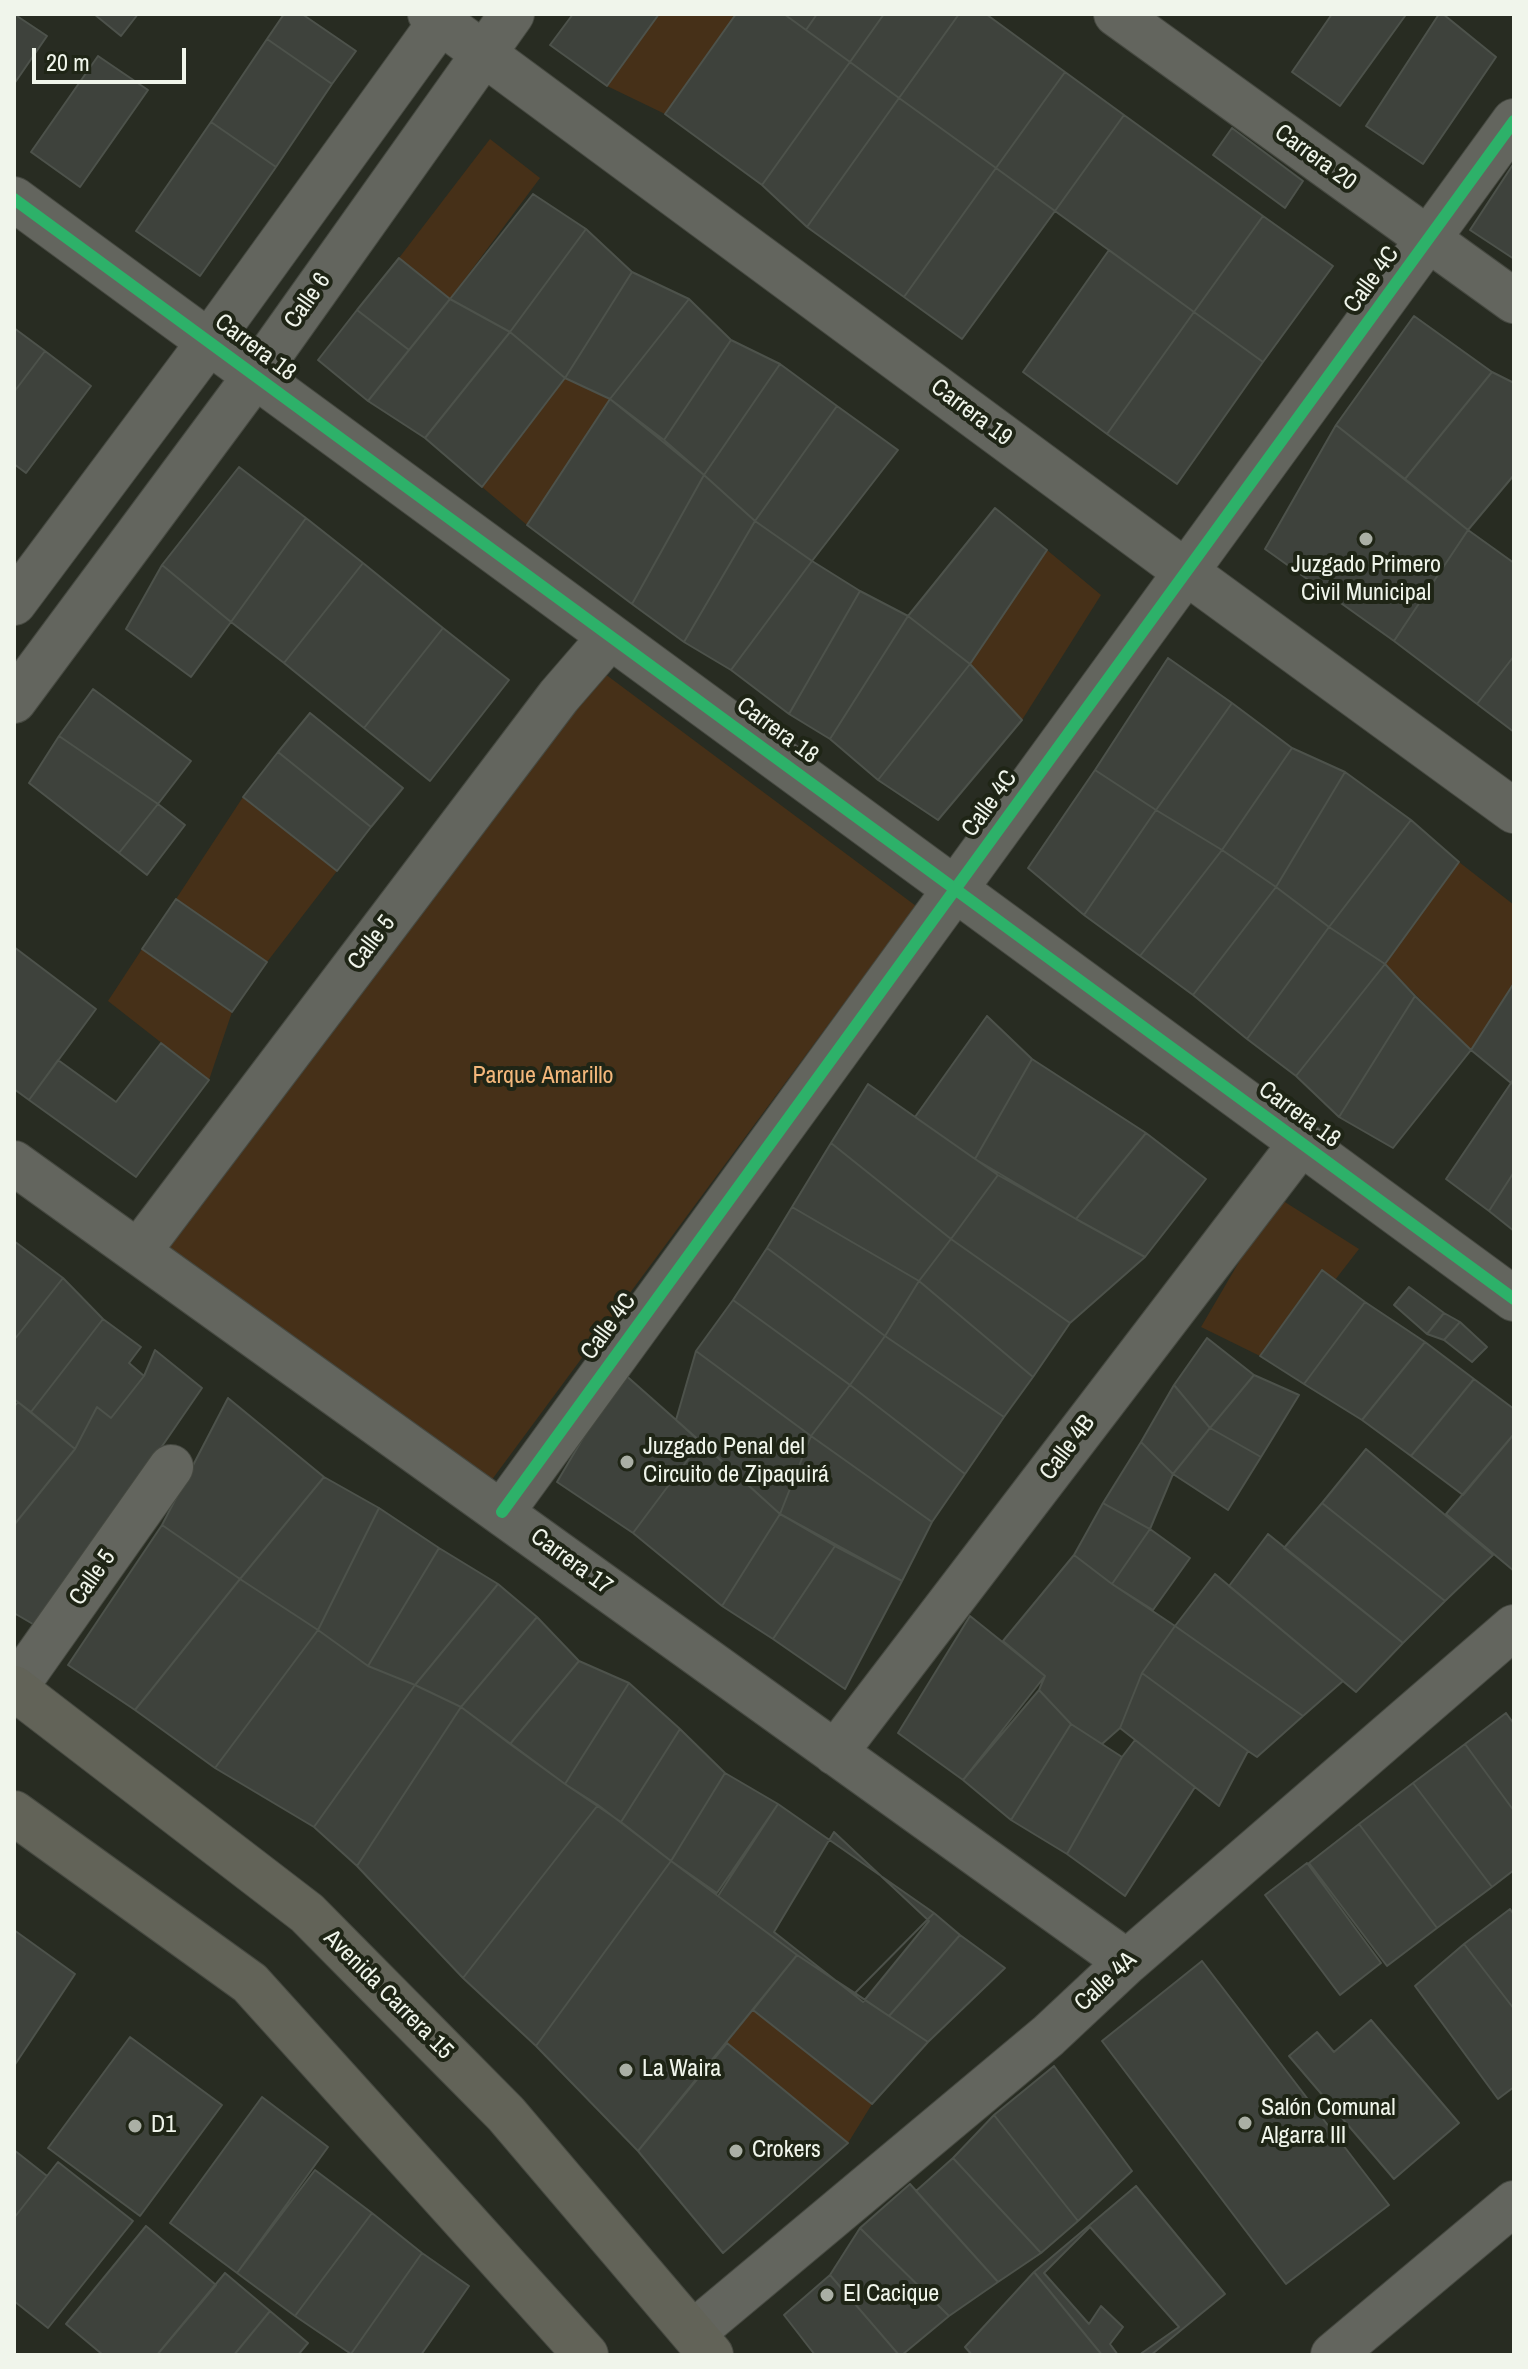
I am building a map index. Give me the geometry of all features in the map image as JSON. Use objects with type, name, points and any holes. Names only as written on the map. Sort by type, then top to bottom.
[{"type":"main road","name":"Avenida Carrera 15","points":[[14,1688],[307,1913],[506,2114],[702,2344]]},
{"type":"main road","points":[[14,1813],[250,1983],[586,2355]]},
{"type":"street","name":"Calle 6","points":[[14,701],[255,376],[512,14]]},
{"type":"street","name":"Carrera 20","points":[[1116,14],[1514,301]]},
{"type":"street","name":"Carrera 19","points":[[438,17],[1186,572],[1514,811]]},
{"type":"street","points":[[14,603],[209,342],[438,17]]},
{"type":"street","name":"Calle 4C","points":[[502,1512],[1514,121]]},
{"type":"street","name":"Carrera 18","points":[[14,199],[1514,1299]]},
{"type":"street","name":"Calle 5","points":[[138,1252],[559,696],[610,637]]},
{"type":"street","name":"Calle 4B","points":[[835,1753],[1301,1143]]},
{"type":"street","name":"Carrera 17","points":[[14,1163],[1127,1962]]},
{"type":"street","name":"Calle 5","points":[[14,1688],[171,1467]]},
{"type":"street","name":"Calle 4A","points":[[702,2344],[1127,1962],[1514,1627]]},
{"type":"street","points":[[1333,2355],[1514,2203]]},
{"type":"green space","points":[[659,14],[736,14],[665,114],[607,86]]},
{"type":"green space","points":[[490,139],[540,178],[450,299],[399,258]]},
{"type":"green space","points":[[565,378],[610,399],[527,525],[482,487]]},
{"type":"green space","points":[[1047,550],[1101,595],[1022,720],[970,664]]},
{"type":"green space","name":"Parque Amarillo","points":[[597,668],[916,906],[488,1485],[169,1247]]},
{"type":"green space","points":[[243,797],[337,871],[267,962],[176,899]]},
{"type":"green space","points":[[1459,862],[1514,905],[1514,983],[1471,1050],[1385,964]]},
{"type":"green space","points":[[142,949],[232,1012],[209,1080],[108,1001]]},
{"type":"green space","points":[[1277,1197],[1359,1249],[1335,1280],[1321,1270],[1260,1356],[1201,1327]]},
{"type":"green space","points":[[753,2010],[872,2104],[848,2143],[727,2043]]},
{"type":"building","points":[[14,14],[47,36],[14,84]]},
{"type":"building","points":[[94,14],[138,14],[121,36]]},
{"type":"building","points":[[284,14],[302,14],[356,51],[332,84],[267,39]]},
{"type":"building","points":[[573,14],[659,14],[607,86],[550,45]]},
{"type":"building","points":[[736,14],[784,14],[850,62],[762,185],[665,114]]},
{"type":"building","points":[[784,14],[817,14],[806,30]]},
{"type":"building","points":[[817,14],[884,14],[850,62],[806,30]]},
{"type":"building","points":[[884,14],[959,14],[899,98],[850,62]]},
{"type":"building","points":[[959,14],[986,14],[1065,72],[996,168],[899,98]]},
{"type":"building","points":[[1332,14],[1405,16],[1340,106],[1292,72]]},
{"type":"building","points":[[1439,14],[1443,14],[1496,57],[1423,164],[1366,126]]},
{"type":"building","points":[[267,39],[332,84],[276,167],[211,122]]},
{"type":"building","points":[[98,56],[148,90],[80,187],[31,152]]},
{"type":"building","points":[[850,62],[899,98],[807,227],[762,185]]},
{"type":"building","points":[[1065,72],[1124,115],[1055,211],[996,168]]},
{"type":"building","points":[[899,98],[996,168],[904,297],[807,227]]},
{"type":"building","points":[[1124,115],[1263,216],[1194,312],[1055,211]]},
{"type":"building","points":[[211,122],[276,167],[200,276],[136,231]]},
{"type":"building","points":[[1232,128],[1303,181],[1285,208],[1213,155]]},
{"type":"building","points":[[1514,163],[1514,259],[1470,230]]},
{"type":"building","points":[[996,168],[1055,211],[962,339],[904,297]]},
{"type":"building","points":[[533,194],[586,229],[510,332],[450,299]]},
{"type":"building","points":[[1263,216],[1333,266],[1263,362],[1194,312]]},
{"type":"building","points":[[586,229],[632,272],[565,378],[510,332]]},
{"type":"building","points":[[1109,250],[1194,312],[1107,434],[1023,372]]},
{"type":"building","points":[[399,258],[450,299],[409,350],[357,310]]},
{"type":"building","points":[[632,272],[689,299],[610,399],[565,378]]},
{"type":"building","points":[[450,299],[510,332],[425,438],[368,401]]},
{"type":"building","points":[[689,299],[731,340],[664,440],[610,399]]},
{"type":"building","points":[[357,310],[409,350],[368,401],[318,360]]},
{"type":"building","points":[[1194,312],[1263,362],[1177,484],[1107,434]]},
{"type":"building","points":[[1414,316],[1492,372],[1405,479],[1336,425]]},
{"type":"building","points":[[14,328],[45,351],[14,392]]},
{"type":"building","points":[[510,332],[565,378],[482,487],[425,438]]},
{"type":"building","points":[[731,340],[780,364],[704,475],[664,440]]},
{"type":"building","points":[[45,351],[91,386],[26,473],[14,464],[14,392]]},
{"type":"building","points":[[780,364],[837,406],[755,521],[704,475]]},
{"type":"building","points":[[1492,372],[1514,383],[1514,475],[1468,530],[1405,479]]},
{"type":"building","points":[[610,399],[704,475],[632,604],[527,525]]},
{"type":"building","points":[[837,406],[898,450],[812,561],[755,521]]},
{"type":"building","name":"Juzgado Primero Civil Municipal","points":[[1336,425],[1468,530],[1394,641],[1265,549]]},
{"type":"building","points":[[239,467],[306,518],[231,622],[162,565]]},
{"type":"building","points":[[704,475],[755,521],[684,642],[632,604]]},
{"type":"building","points":[[995,508],[1047,550],[970,664],[908,616]]},
{"type":"building","points":[[306,518],[363,563],[284,663],[231,622]]},
{"type":"building","points":[[755,521],[812,561],[731,670],[684,642]]},
{"type":"building","points":[[1468,530],[1514,563],[1514,656],[1477,704],[1394,641]]},
{"type":"building","points":[[812,561],[860,591],[789,714],[731,670]]},
{"type":"building","points":[[363,563],[443,628],[364,728],[284,663]]},
{"type":"building","points":[[162,565],[231,622],[191,677],[126,629]]},
{"type":"building","points":[[860,591],[908,616],[830,739],[789,714]]},
{"type":"building","points":[[908,616],[970,664],[878,780],[830,739]]},
{"type":"building","points":[[443,628],[509,680],[430,781],[364,728]]},
{"type":"building","points":[[1514,656],[1514,732],[1477,704]]},
{"type":"building","points":[[1168,658],[1232,703],[1156,810],[1095,770]]},
{"type":"building","points":[[970,664],[1022,720],[938,820],[878,780]]},
{"type":"building","points":[[93,689],[191,761],[158,804],[59,736]]},
{"type":"building","points":[[1232,703],[1292,748],[1222,850],[1156,810]]},
{"type":"building","points":[[310,713],[403,788],[371,827],[278,752]]},
{"type":"building","points":[[59,736],[158,804],[119,853],[29,783]]},
{"type":"building","points":[[1292,748],[1345,772],[1276,887],[1222,850]]},
{"type":"building","points":[[278,752],[371,827],[337,871],[243,797]]},
{"type":"building","points":[[1095,770],[1156,810],[1084,915],[1028,868]]},
{"type":"building","points":[[1345,772],[1411,820],[1329,927],[1276,887]]},
{"type":"building","points":[[158,804],[185,825],[147,875],[119,853]]},
{"type":"building","points":[[1156,810],[1222,850],[1140,956],[1084,915]]},
{"type":"building","points":[[1411,820],[1459,862],[1385,964],[1329,927]]},
{"type":"building","points":[[1222,850],[1276,887],[1193,995],[1140,956]]},
{"type":"building","points":[[1276,887],[1329,927],[1247,1039],[1193,995]]},
{"type":"building","points":[[176,899],[267,962],[232,1012],[142,949]]},
{"type":"building","points":[[1329,927],[1385,964],[1296,1076],[1247,1039]]},
{"type":"building","points":[[14,947],[96,1009],[29,1100],[14,1089]]},
{"type":"building","points":[[1385,964],[1415,996],[1339,1117],[1296,1076]]},
{"type":"building","points":[[1514,983],[1514,1078],[1511,1083],[1471,1050]]},
{"type":"building","points":[[1415,996],[1471,1050],[1393,1148],[1339,1117]]},
{"type":"building","points":[[987,1016],[1032,1059],[975,1159],[915,1117]]},
{"type":"building","points":[[161,1043],[209,1080],[136,1177],[29,1100],[58,1060],[116,1102]]},
{"type":"building","points":[[1032,1059],[1146,1133],[1076,1219],[975,1159]]},
{"type":"building","points":[[1511,1083],[1514,1085],[1514,1172],[1489,1211],[1446,1179]]},
{"type":"building","points":[[868,1084],[998,1175],[951,1239],[831,1143]]},
{"type":"building","points":[[1146,1133],[1206,1179],[1145,1257],[1076,1219]]},
{"type":"building","points":[[831,1143],[951,1239],[919,1281],[792,1207]]},
{"type":"building","points":[[1514,1172],[1514,1231],[1489,1211]]},
{"type":"building","points":[[998,1175],[1145,1257],[1070,1323],[951,1239]]},
{"type":"building","points":[[792,1207],[919,1281],[885,1336],[767,1248]]},
{"type":"building","points":[[951,1239],[1070,1323],[1033,1377],[919,1281]]},
{"type":"building","points":[[14,1241],[63,1278],[14,1340]]},
{"type":"building","points":[[767,1248],[885,1336],[850,1385],[733,1300]]},
{"type":"building","points":[[1322,1270],[1365,1302],[1304,1384],[1260,1356]]},
{"type":"building","points":[[63,1278],[103,1319],[31,1412],[14,1399],[14,1340]]},
{"type":"building","points":[[919,1281],[1033,1377],[1004,1417],[885,1336]]},
{"type":"building","points":[[1409,1287],[1444,1313],[1427,1334],[1394,1305]]},
{"type":"building","points":[[733,1300],[850,1385],[811,1436],[696,1351]]},
{"type":"building","points":[[1365,1302],[1425,1342],[1362,1420],[1304,1384]]},
{"type":"building","points":[[1444,1313],[1460,1322],[1444,1340],[1427,1334]]},
{"type":"building","points":[[103,1319],[141,1347],[129,1363],[144,1376],[111,1418],[97,1407],[75,1449],[31,1412]]},
{"type":"building","points":[[1460,1322],[1487,1347],[1472,1362],[1444,1340]]},
{"type":"building","points":[[885,1336],[1004,1417],[965,1474],[850,1385]]},
{"type":"building","points":[[1207,1338],[1254,1375],[1210,1428],[1174,1385]]},
{"type":"building","points":[[1425,1342],[1474,1379],[1411,1456],[1362,1420]]},
{"type":"building","points":[[155,1350],[202,1388],[38,1627],[14,1613],[14,1525],[75,1449],[97,1407],[111,1418],[144,1376]]},
{"type":"building","points":[[696,1351],[811,1436],[780,1514],[676,1420]]},
{"type":"building","name":"Juzgado Penal del Circuito de Zipaquirá","points":[[622,1372],[701,1442],[633,1533],[557,1482]]},
{"type":"building","points":[[1254,1375],[1299,1395],[1261,1457],[1210,1428]]},
{"type":"building","points":[[1474,1379],[1514,1409],[1514,1434],[1463,1495],[1411,1456]]},
{"type":"building","points":[[850,1385],[965,1474],[932,1522],[811,1436]]},
{"type":"building","points":[[1174,1385],[1210,1428],[1173,1474],[1141,1442]]},
{"type":"building","points":[[228,1398],[324,1477],[240,1579],[162,1525]]},
{"type":"building","points":[[18,1402],[75,1449],[14,1525],[14,1407]]},
{"type":"building","points":[[1210,1428],[1261,1457],[1228,1510],[1173,1474]]},
{"type":"building","points":[[1514,1434],[1514,1571],[1446,1514]]},
{"type":"building","points":[[811,1436],[932,1522],[902,1581],[780,1514]]},
{"type":"building","points":[[701,1442],[780,1514],[722,1606],[633,1533]]},
{"type":"building","points":[[1141,1442],[1173,1474],[1150,1529],[1103,1503]]},
{"type":"building","points":[[1366,1449],[1493,1555],[1445,1601],[1322,1503]]},
{"type":"building","points":[[324,1477],[379,1508],[318,1630],[240,1579]]},
{"type":"building","points":[[1103,1503],[1150,1529],[1112,1584],[1074,1555]]},
{"type":"building","points":[[1322,1503],[1445,1601],[1403,1643],[1284,1548]]},
{"type":"building","points":[[379,1508],[439,1548],[368,1666],[318,1630]]},
{"type":"building","points":[[780,1514],[835,1546],[773,1639],[722,1606]]},
{"type":"building","points":[[162,1525],[240,1579],[135,1710],[68,1665]]},
{"type":"building","points":[[1150,1529],[1190,1558],[1153,1610],[1112,1584]]},
{"type":"building","points":[[1268,1534],[1403,1643],[1356,1692],[1229,1586]]},
{"type":"building","points":[[835,1546],[902,1581],[845,1689],[773,1639]]},
{"type":"building","points":[[439,1548],[498,1584],[415,1685],[368,1666]]},
{"type":"building","points":[[1074,1555],[1175,1626],[1142,1673],[1120,1728],[1102,1744],[1071,1724],[1039,1690],[1045,1676],[1003,1641]]},
{"type":"building","points":[[1215,1574],[1343,1681],[1303,1716],[1175,1626]]},
{"type":"building","points":[[240,1579],[318,1630],[215,1768],[135,1710]]},
{"type":"building","points":[[498,1584],[537,1617],[461,1707],[415,1685]]},
{"type":"building","points":[[970,1616],[1045,1676],[963,1780],[898,1733]]},
{"type":"building","points":[[537,1617],[579,1661],[510,1744],[461,1707]]},
{"type":"building","points":[[1175,1626],[1303,1716],[1257,1757],[1248,1751],[1142,1673]]},
{"type":"building","points":[[318,1630],[368,1666],[415,1685],[314,1827],[215,1768]]},
{"type":"building","points":[[579,1661],[629,1683],[565,1784],[510,1744]]},
{"type":"building","points":[[1142,1673],[1248,1751],[1219,1806],[1120,1728]]},
{"type":"building","points":[[629,1683],[680,1729],[621,1822],[565,1784]]},
{"type":"building","points":[[415,1685],[461,1707],[357,1866],[314,1827]]},
{"type":"building","points":[[1039,1690],[1071,1724],[1011,1820],[963,1780]]},
{"type":"building","points":[[461,1707],[598,1805],[463,1978],[357,1866]]},
{"type":"building","points":[[1506,1713],[1514,1724],[1514,1811],[1465,1744]]},
{"type":"building","points":[[1071,1724],[1122,1757],[1067,1854],[1011,1820]]},
{"type":"building","points":[[680,1729],[725,1773],[671,1861],[621,1822]]},
{"type":"building","points":[[1135,1740],[1195,1787],[1125,1896],[1067,1854],[1122,1757]]},
{"type":"building","points":[[1465,1744],[1514,1811],[1514,1870],[1492,1887],[1413,1783]]},
{"type":"building","points":[[725,1773],[778,1804],[717,1893],[671,1861]]},
{"type":"building","points":[[1413,1783],[1492,1887],[1437,1928],[1359,1824]]},
{"type":"building","points":[[778,1804],[934,1913],[855,1993],[797,1955],[718,1896]]},
{"type":"building","points":[[598,1805],[671,1861],[536,2046],[463,1978]]},
{"type":"building","points":[[1359,1824],[1437,1928],[1387,1966],[1309,1863]]},
{"type":"building","points":[[834,1832],[929,1921],[863,2002],[774,1932]]},
{"type":"building","points":[[671,1861],[797,1955],[638,2151],[536,2046]]},
{"type":"building","points":[[1307,1863],[1381,1963],[1340,1995],[1265,1895]]},
{"type":"building","points":[[1510,1909],[1514,1915],[1514,2009],[1464,1944]]},
{"type":"building","points":[[934,1913],[960,1935],[889,2016],[855,1993]]},
{"type":"building","points":[[14,1930],[75,1974],[14,2066]]},
{"type":"building","points":[[960,1935],[1005,1968],[928,2042],[889,2016]]},
{"type":"building","points":[[1464,1944],[1514,2009],[1514,2087],[1498,2099],[1415,1986]]},
{"type":"building","points":[[797,1955],[928,2042],[872,2104],[753,2010]]},
{"type":"building","name":"Salón Comunal Algarra III","points":[[1202,1961],[1389,2205],[1286,2284],[1102,2041]]},
{"type":"building","points":[[1371,2020],[1459,2123],[1394,2179],[1289,2056],[1317,2032],[1334,2052]]},
{"type":"building","name":"D1","points":[[130,2037],[222,2105],[140,2216],[48,2148]]},
{"type":"building","points":[[727,2043],[848,2143],[723,2253],[638,2151]]},
{"type":"building","points":[[1054,2066],[1132,2171],[1078,2221],[994,2115]]},
{"type":"building","points":[[262,2097],[328,2147],[237,2273],[170,2223]]},
{"type":"building","points":[[994,2115],[1078,2221],[1041,2253],[953,2158]]},
{"type":"building","points":[[14,2150],[47,2176],[14,2218]]},
{"type":"building","points":[[953,2158],[1041,2253],[998,2282],[916,2191]]},
{"type":"building","points":[[58,2162],[133,2221],[48,2328],[14,2301],[14,2218]]},
{"type":"building","points":[[315,2170],[372,2213],[295,2316],[237,2273]]},
{"type":"building","points":[[910,2184],[998,2282],[949,2316],[860,2228]]},
{"type":"building","points":[[1136,2186],[1225,2294],[1151,2355],[1102,2355],[1034,2272]]},
{"type":"building","points":[[372,2213],[422,2253],[351,2354],[295,2316]]},
{"type":"building","points":[[146,2226],[216,2285],[157,2355],[103,2355],[66,2324]]},
{"type":"building","points":[[1090,2227],[1179,2327],[1139,2355],[1118,2355],[1110,2344],[1123,2327],[1101,2306],[1089,2324],[1044,2273]]},
{"type":"building","points":[[860,2228],[949,2316],[902,2355],[830,2275]]},
{"type":"building","points":[[422,2253],[469,2286],[421,2355],[351,2354]]},
{"type":"building","points":[[1034,2272],[1102,2355],[972,2355],[965,2347]]},
{"type":"building","points":[[225,2273],[270,2311],[234,2355],[157,2355]]},
{"type":"building","name":"El Cacique","points":[[830,2275],[899,2355],[815,2355],[784,2315]]},
{"type":"building","points":[[270,2311],[308,2343],[298,2355],[234,2355]]},
{"type":"cycle path","points":[[502,1512],[1514,121]]},
{"type":"cycle path","points":[[14,199],[1514,1299]]},
{"type":"place","name":"Juzgado Primero Civil Municipal","points":[[1366,539]]},
{"type":"place","name":"Juzgado Penal del Circuito de Zipaquirá","points":[[627,1462]]},
{"type":"place","name":"La Waira","points":[[626,2070]]},
{"type":"place","name":"Salón Comunal Algarra III","points":[[1245,2123]]},
{"type":"place","name":"D1","points":[[135,2126]]},
{"type":"place","name":"Crokers","points":[[736,2151]]},
{"type":"place","name":"El Cacique","points":[[827,2295]]}]
